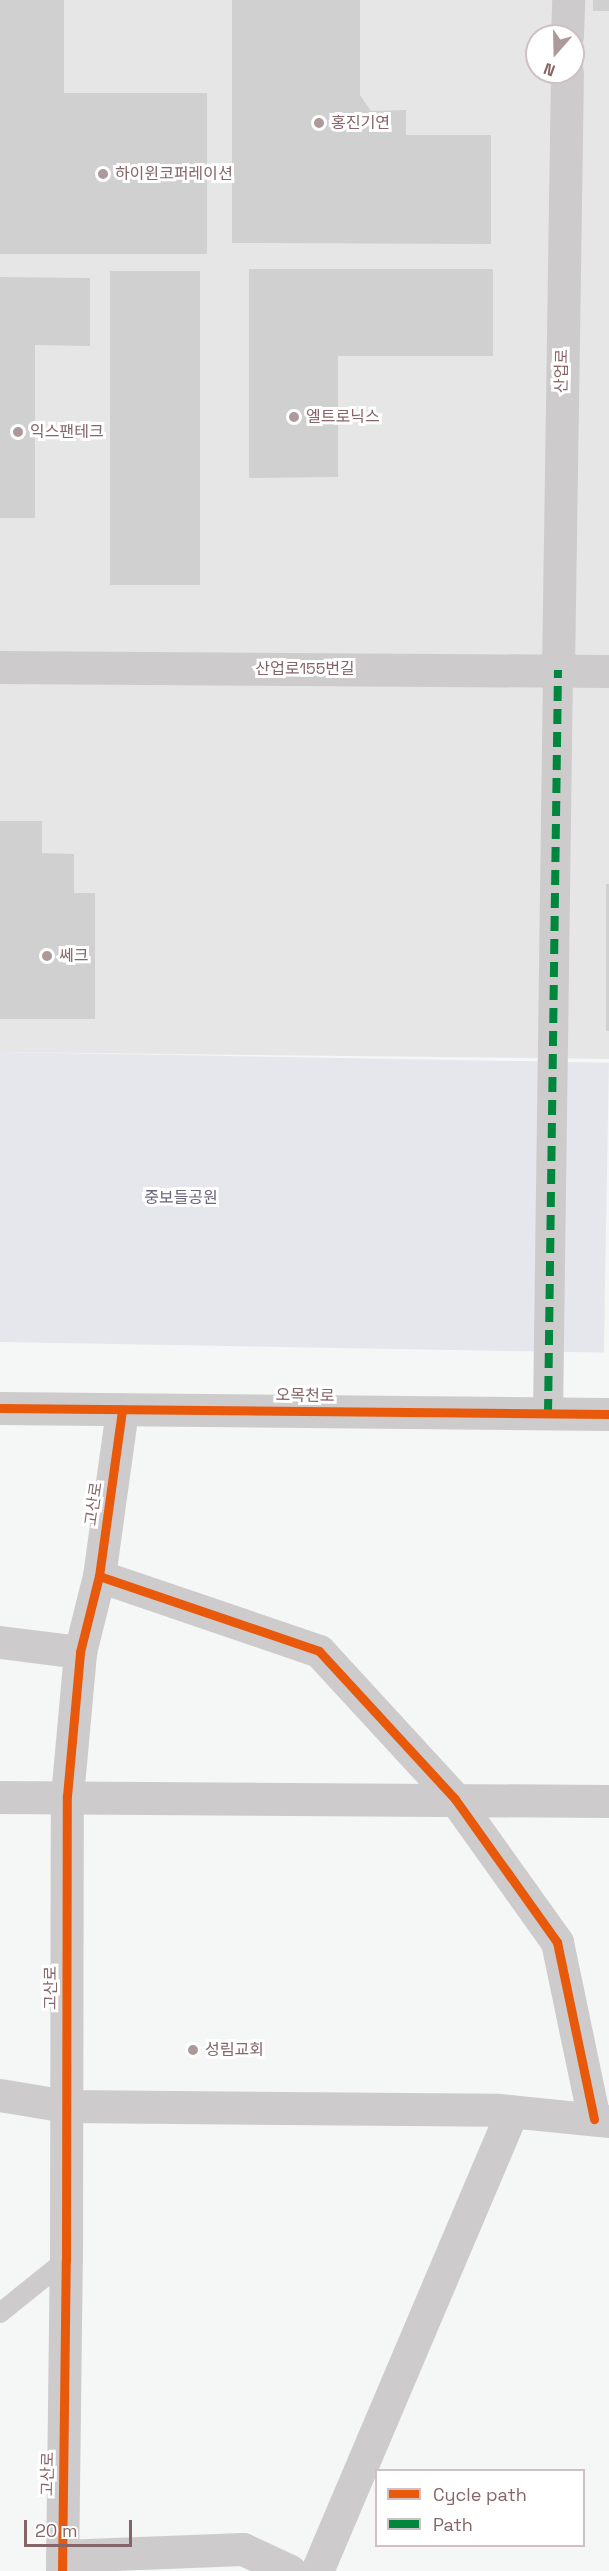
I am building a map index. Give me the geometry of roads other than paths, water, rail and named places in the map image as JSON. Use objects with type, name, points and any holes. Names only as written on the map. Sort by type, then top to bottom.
[{"type":"street","points":[[567,24],[568,0]]},
{"type":"street","name":"산업로","points":[[558,670],[567,84]]},
{"type":"street","name":"산업로155번길","points":[[0,667],[609,671]]},
{"type":"street","points":[[548,1414],[558,670]]},
{"type":"street","name":"오목천로","points":[[0,1408],[609,1414]]},
{"type":"street","name":"고산로","points":[[62,2564],[66,2260],[67,1796],[80,1652],[99,1576],[122,1410]]},
{"type":"street","points":[[5,2099],[66,2106],[512,2112],[601,2120],[557,1942],[455,1800],[319,1651],[99,1576]]},
{"type":"street","points":[[0,1642],[80,1652]]},
{"type":"street","points":[[0,1797],[609,1801]]},
{"type":"street","points":[[317,2571],[512,2112]]},
{"type":"street","points":[[62,2564],[243,2549],[290,2571]]},
{"type":"lane","points":[[0,2313],[66,2260]]},
{"type":"place","name":"홍진기연","points":[[319,123]]},
{"type":"place","name":"하이윈코퍼레이션","points":[[103,174]]},
{"type":"place","name":"엘트로닉스","points":[[294,417]]},
{"type":"place","name":"익스팬테크","points":[[18,432]]},
{"type":"place","name":"쎄크","points":[[47,956]]},
{"type":"place","name":"성림교회","points":[[193,2050]]},
{"type":"park label","name":"중보들공원","points":[[181,1198]]}]
